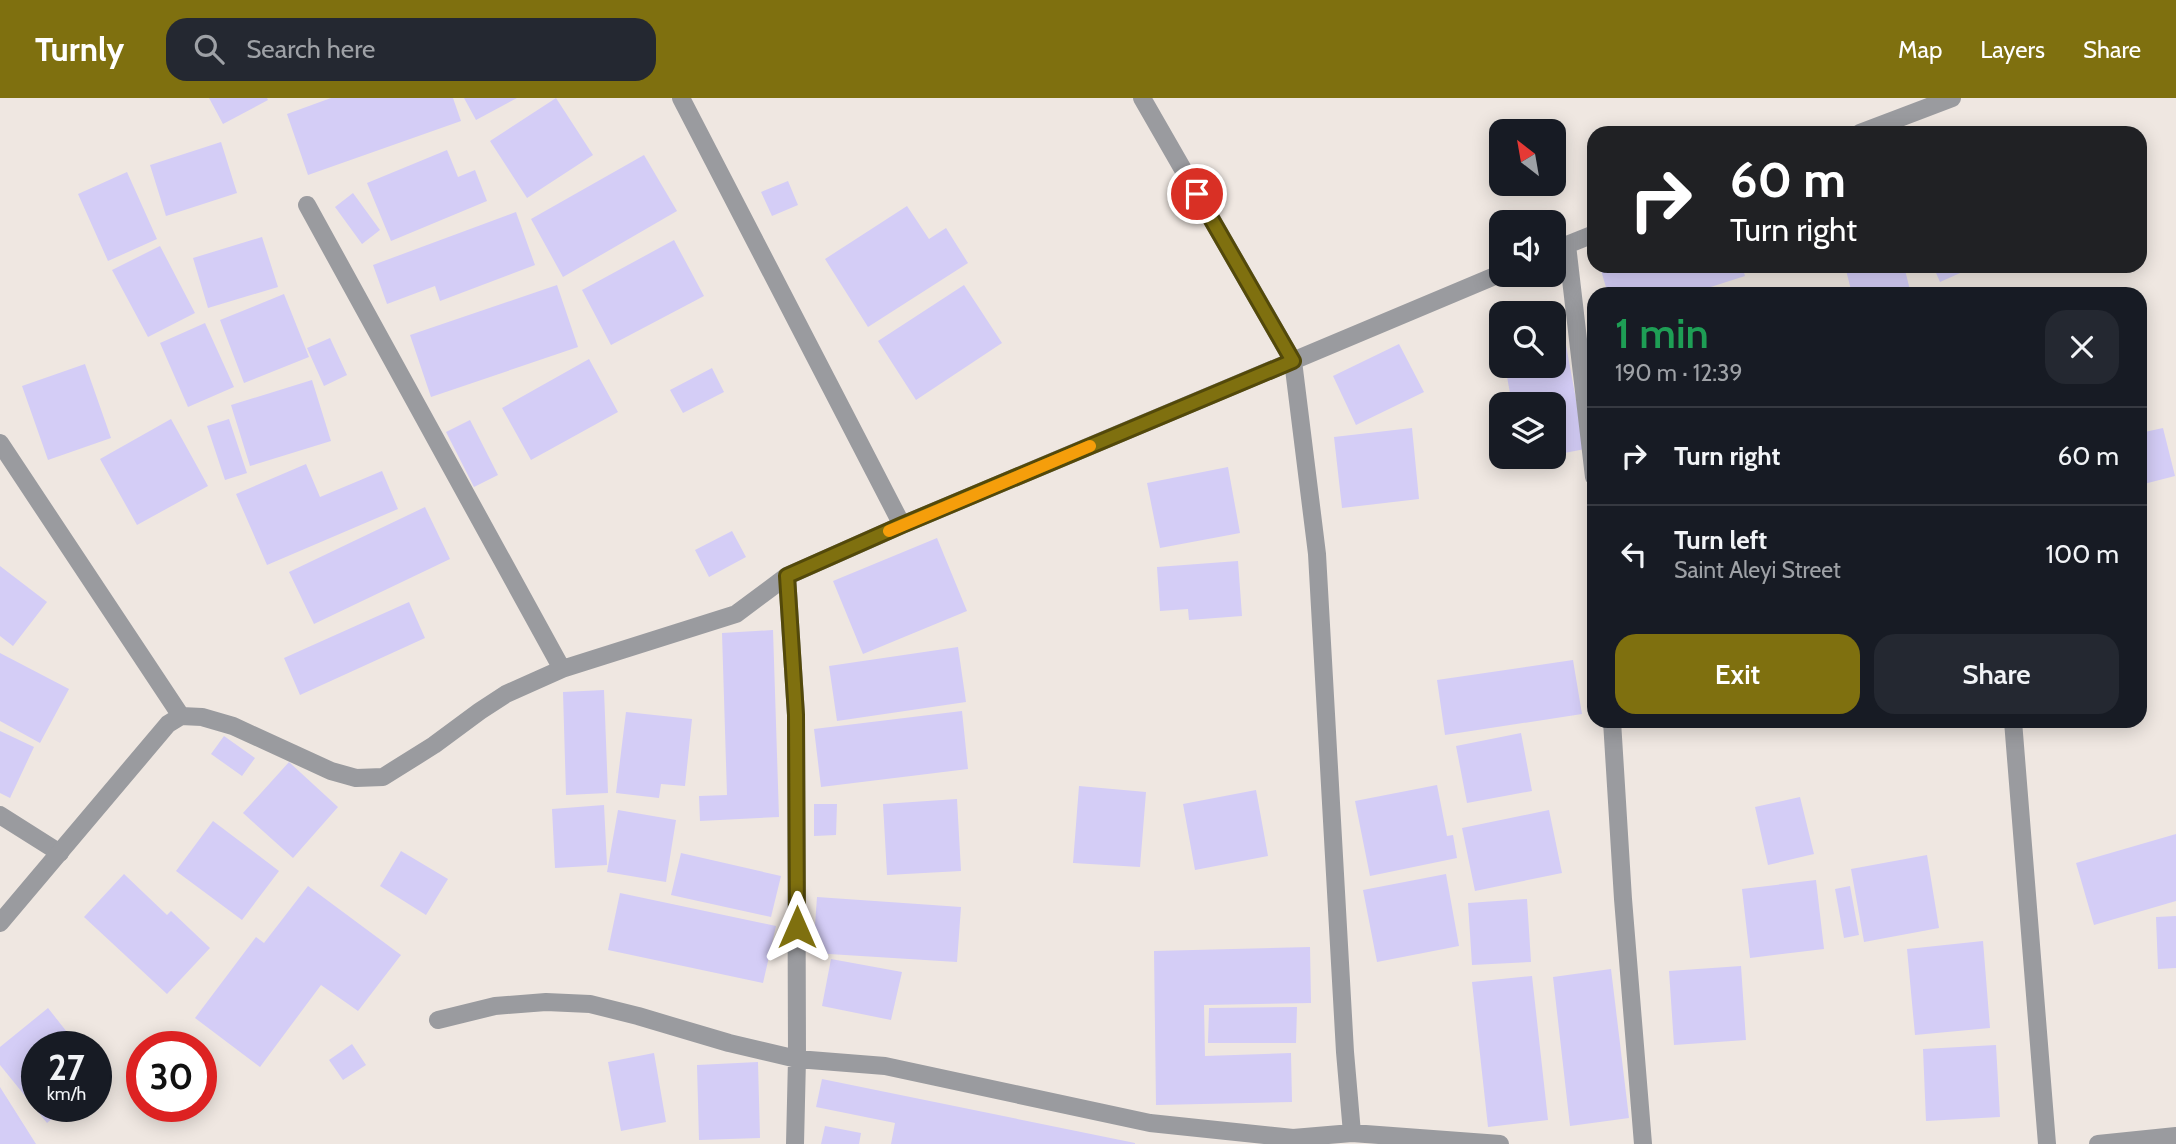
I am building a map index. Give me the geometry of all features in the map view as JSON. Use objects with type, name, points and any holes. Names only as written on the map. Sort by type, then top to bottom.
[{"type":"street","points":[[681,98],[902,525]]},
{"type":"street","points":[[1142,98],[1293,361],[1318,554],[1345,1052],[1352,1133]]},
{"type":"street","points":[[1878,126],[1952,98]]},
{"type":"street","points":[[307,205],[562,669]]},
{"type":"street","points":[[1566,246],[1587,237]]},
{"type":"street","points":[[0,923],[168,724],[181,716],[202,717],[233,726],[331,771],[356,778],[383,777],[506,694],[562,669],[736,614],[787,576],[1489,278]]},
{"type":"street","points":[[1566,283],[1587,428]]},
{"type":"street","points":[[0,443],[181,716]]},
{"type":"street","points":[[787,576],[796,715],[795,1144]]},
{"type":"street","points":[[1612,728],[1643,1144]]},
{"type":"street","points":[[2014,728],[2047,1144]]},
{"type":"street","points":[[0,815],[60,853]]},
{"type":"street","points":[[438,1020],[495,1006],[546,1002],[590,1004],[797,1059],[885,1066],[1150,1123],[1197,1136],[1293,1138],[1352,1133],[1500,1144]]},
{"type":"street","points":[[2098,1144],[2176,1136]]},
{"type":"building","points":[[209,98],[267,98],[268,100],[223,124]]},
{"type":"building","points":[[331,98],[453,98],[461,121],[308,175],[287,114]]},
{"type":"building","points":[[464,98],[517,98],[476,120]]},
{"type":"building","points":[[556,98],[593,155],[527,198],[490,141]]},
{"type":"building","points":[[221,142],[237,193],[166,216],[150,165]]},
{"type":"building","points":[[447,150],[458,177],[475,170],[487,201],[391,241],[367,183]]},
{"type":"building","points":[[644,155],[677,211],[563,277],[531,219]]},
{"type":"building","points":[[127,172],[157,239],[108,261],[78,194]]},
{"type":"building","points":[[788,181],[798,205],[772,216],[761,192]]},
{"type":"building","points":[[353,193],[380,230],[362,244],[335,207]]},
{"type":"building","points":[[907,206],[929,239],[946,228],[968,263],[868,327],[825,259]]},
{"type":"building","points":[[516,212],[535,265],[440,301],[435,286],[387,304],[373,265]]},
{"type":"building","points":[[262,237],[278,287],[208,308],[193,258]]},
{"type":"building","points":[[674,240],[704,296],[611,345],[582,290]]},
{"type":"building","points":[[160,246],[195,313],[148,337],[112,270]]},
{"type":"building","points":[[1602,273],[1744,273],[1745,276],[1711,287],[1606,287]]},
{"type":"building","points":[[1847,273],[1906,273],[1909,287],[1850,287]]},
{"type":"building","points":[[1936,273],[1960,273],[1940,282]]},
{"type":"building","points":[[557,285],[578,347],[431,397],[410,335]]},
{"type":"building","points":[[964,285],[1002,343],[916,400],[878,341]]},
{"type":"building","points":[[284,294],[309,357],[244,383],[220,320]]},
{"type":"building","points":[[205,323],[234,387],[188,407],[160,343]]},
{"type":"building","points":[[330,338],[347,375],[324,386],[307,348]]},
{"type":"building","points":[[1399,344],[1424,392],[1356,425],[1333,376]]},
{"type":"building","points":[[1566,345],[1585,449],[1566,453],[1566,392],[1510,392],[1507,378],[1566,378]]},
{"type":"building","points":[[589,359],[618,412],[531,460],[502,408]]},
{"type":"building","points":[[85,364],[111,438],[48,460],[22,386]]},
{"type":"building","points":[[712,368],[724,392],[683,413],[670,390]]},
{"type":"building","points":[[312,380],[331,441],[250,466],[231,405]]},
{"type":"building","points":[[171,419],[208,486],[137,525],[100,459]]},
{"type":"building","points":[[229,419],[247,473],[225,480],[207,426]]},
{"type":"building","points":[[470,420],[498,475],[474,487],[446,432]]},
{"type":"building","points":[[1412,428],[1419,499],[1342,508],[1334,437]]},
{"type":"building","points":[[2163,428],[2175,476],[2147,483],[2147,431]]},
{"type":"building","points":[[306,464],[320,497],[382,471],[398,509],[267,565],[236,494]]},
{"type":"building","points":[[1228,467],[1240,533],[1160,548],[1147,483]]},
{"type":"building","points":[[425,507],[450,559],[314,624],[289,572]]},
{"type":"building","points":[[732,531],[746,557],[709,577],[695,550]]},
{"type":"building","points":[[937,538],[967,611],[863,654],[833,581]]},
{"type":"building","points":[[1238,561],[1242,616],[1189,620],[1188,609],[1160,611],[1157,567]]},
{"type":"building","points":[[0,566],[47,602],[13,646],[0,636]]},
{"type":"building","points":[[409,602],[425,638],[300,695],[284,658]]},
{"type":"building","points":[[773,630],[779,817],[700,821],[699,796],[727,795],[722,633]]},
{"type":"building","points":[[958,647],[966,702],[837,721],[829,666]]},
{"type":"building","points":[[0,653],[69,689],[40,743],[0,721]]},
{"type":"building","points":[[1573,660],[1582,714],[1445,735],[1437,680]]},
{"type":"building","points":[[604,690],[608,793],[566,795],[563,692]]},
{"type":"building","points":[[962,711],[968,769],[821,787],[814,729]]},
{"type":"building","points":[[626,712],[692,719],[685,786],[661,784],[659,798],[616,793]]},
{"type":"building","points":[[0,731],[34,747],[10,798],[0,793]]},
{"type":"building","points":[[1521,733],[1532,791],[1467,803],[1456,746]]},
{"type":"building","points":[[224,736],[255,758],[242,776],[211,754]]},
{"type":"building","points":[[289,762],[338,807],[293,858],[243,813]]},
{"type":"building","points":[[1437,785],[1447,836],[1453,835],[1457,858],[1370,876],[1355,801]]},
{"type":"building","points":[[1079,786],[1146,792],[1140,867],[1073,863]]},
{"type":"building","points":[[1256,790],[1268,856],[1195,870],[1183,804]]},
{"type":"building","points":[[1800,797],[1814,854],[1768,865],[1755,807]]},
{"type":"building","points":[[957,799],[961,871],[887,875],[883,804]]},
{"type":"building","points":[[814,804],[837,804],[836,835],[814,836]]},
{"type":"building","points":[[604,805],[607,865],[555,868],[552,809]]},
{"type":"building","points":[[618,810],[676,820],[666,882],[607,872]]},
{"type":"building","points":[[1549,810],[1562,873],[1475,891],[1462,828]]},
{"type":"building","points":[[213,821],[279,871],[242,920],[176,871]]},
{"type":"building","points":[[2176,834],[2176,901],[2094,925],[2076,863]]},
{"type":"building","points":[[401,851],[448,879],[426,915],[380,886]]},
{"type":"building","points":[[681,853],[781,876],[771,917],[671,895]]},
{"type":"building","points":[[1927,855],[1939,928],[1864,942],[1851,869]]},
{"type":"building","points":[[124,874],[167,915],[171,911],[210,948],[167,994],[84,917]]},
{"type":"building","points":[[1446,874],[1459,946],[1377,962],[1363,890]]},
{"type":"building","points":[[1816,880],[1824,949],[1750,958],[1742,889]]},
{"type":"building","points":[[308,886],[401,955],[358,1011],[321,985],[260,1067],[217,1035],[217,1031],[212,1031],[195,1018],[256,937],[264,943]]},
{"type":"building","points":[[1850,886],[1859,935],[1844,938],[1835,889]]},
{"type":"building","points":[[620,893],[776,926],[763,983],[608,950]]},
{"type":"building","points":[[817,897],[961,907],[957,962],[813,953]]},
{"type":"building","points":[[1527,899],[1531,962],[1472,965],[1468,903]]},
{"type":"building","points":[[2176,916],[2176,968],[2158,969],[2156,917]]},
{"type":"building","points":[[1983,941],[1990,1028],[1915,1035],[1907,949]]},
{"type":"building","points":[[1310,947],[1311,1003],[1204,1005],[1205,1056],[1291,1053],[1292,1102],[1156,1105],[1154,951]]},
{"type":"building","points":[[831,959],[902,972],[891,1020],[822,1006]]},
{"type":"building","points":[[1741,966],[1746,1040],[1674,1045],[1669,971]]},
{"type":"building","points":[[1611,969],[1629,1118],[1570,1126],[1553,977]]},
{"type":"building","points":[[1532,976],[1548,1120],[1488,1127],[1472,982]]},
{"type":"building","points":[[1297,1007],[1296,1043],[1208,1043],[1209,1008]]},
{"type":"building","points":[[48,1008],[66,1031],[21,1031],[21,1091],[0,1065],[0,1047]]},
{"type":"building","points":[[352,1044],[366,1065],[343,1080],[329,1060]]},
{"type":"building","points":[[1996,1045],[2000,1117],[1926,1121],[1923,1049]]},
{"type":"building","points":[[654,1053],[666,1122],[621,1131],[608,1062]]},
{"type":"building","points":[[758,1062],[760,1138],[699,1140],[697,1065]]},
{"type":"building","points":[[822,1079],[1135,1144],[891,1144],[895,1123],[816,1107]]},
{"type":"building","points":[[0,1087],[36,1144],[0,1144]]},
{"type":"building","points":[[825,1126],[861,1133],[859,1144],[821,1144]]},
{"type":"slow traffic","points":[[889,531],[1090,446]]},
{"type":"route","points":[[797,927],[796,715],[787,576],[1293,361],[1197,194]]}]
